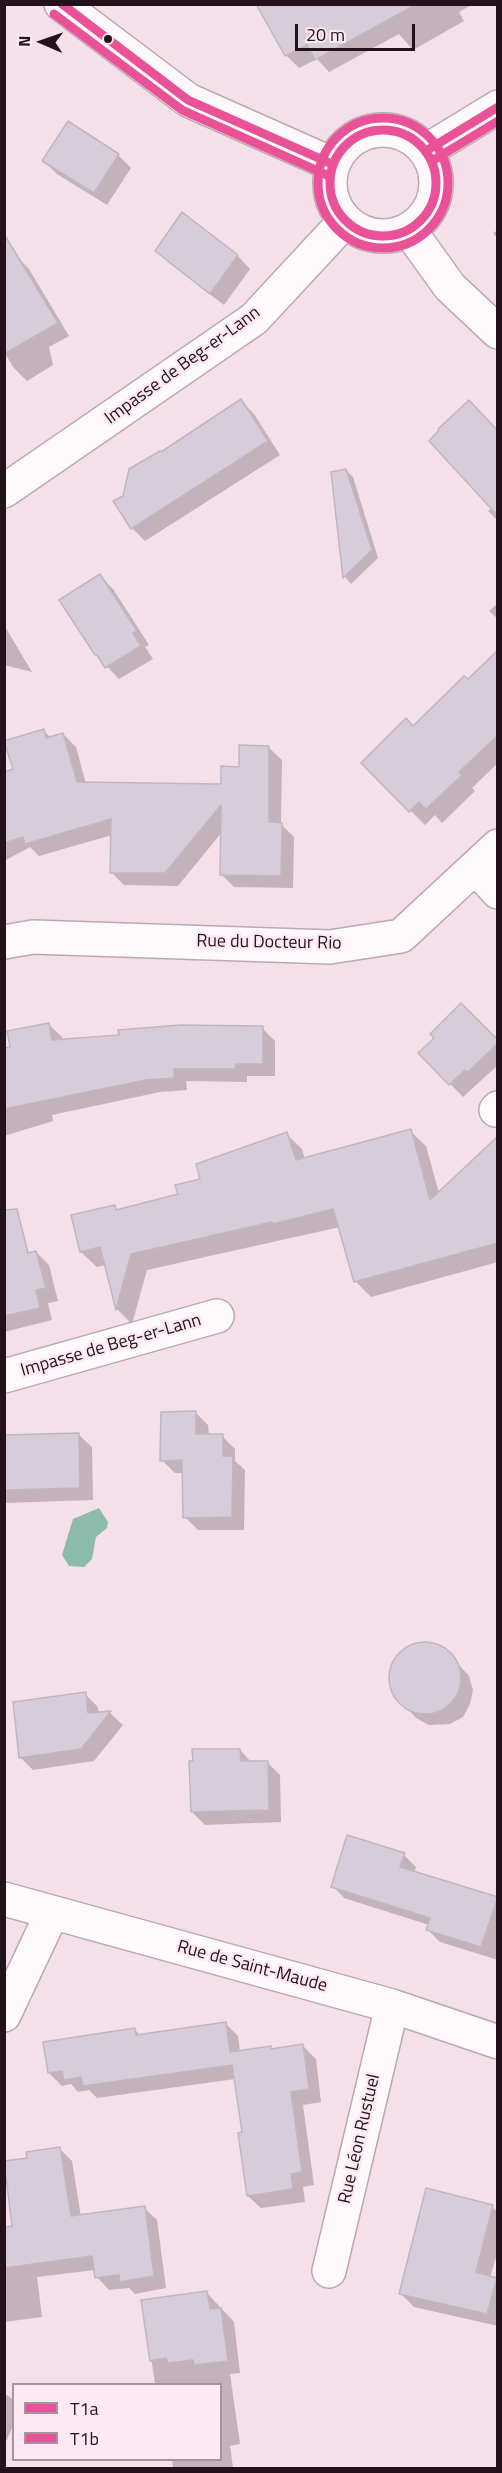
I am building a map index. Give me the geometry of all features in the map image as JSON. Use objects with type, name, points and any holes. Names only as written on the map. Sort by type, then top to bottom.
[{"type":"street","points":[[61,4],[188,100],[332,164]]},
{"type":"street","points":[[426,151],[498,107]]},
{"type":"street","points":[[384,129],[399,132],[414,139],[426,151],[434,167],[436,185],[432,203],[422,218],[409,230],[393,235],[376,236],[359,231],[345,221],[336,209],[329,179],[332,164],[340,150],[352,139],[368,131],[384,129]]},
{"type":"street","name":"Impasse de Beg-er-Lann","points":[[4,491],[254,319],[345,221]]},
{"type":"street","points":[[409,230],[450,287],[498,332]]},
{"type":"street","points":[[487,857],[498,892]]},
{"type":"street","name":"Rue du Docteur Rio","points":[[4,942],[33,937],[330,947],[401,936],[487,857]]},
{"type":"street","name":"Impasse de Beg-er-Lann","points":[[4,1376],[218,1316]]},
{"type":"street","name":"Rue de Saint-Maude","points":[[4,1899],[392,2006],[498,2042]]},
{"type":"street","points":[[4,2015],[52,1912]]},
{"type":"street","name":"Rue Léon Rustuel","points":[[329,2271],[392,2006]]},
{"type":"shaded area","points":[[99,1508],[108,1522],[107,1528],[96,1537],[92,1559],[84,1567],[69,1566],[62,1555],[73,1519]]},
{"type":"building","points":[[256,4],[417,4],[315,60],[307,45],[285,56]]},
{"type":"building","points":[[68,121],[119,154],[94,193],[42,161]]},
{"type":"building","points":[[182,212],[238,255],[210,294],[155,251]]},
{"type":"building","points":[[4,234],[58,323],[4,354]]},
{"type":"building","points":[[241,399],[268,441],[131,529],[113,501],[123,496],[129,469],[161,452]]},
{"type":"building","points":[[469,400],[498,431],[498,516],[429,441],[438,429]]},
{"type":"building","points":[[346,469],[372,550],[343,578],[331,472]]},
{"type":"building","points":[[100,574],[137,631],[133,633],[141,646],[105,668],[59,600]]},
{"type":"building","points":[[498,650],[498,735],[459,772],[462,775],[426,809],[419,802],[409,812],[361,763],[406,718],[413,726],[464,676],[468,679]]},
{"type":"building","points":[[44,729],[46,738],[63,733],[77,782],[221,784],[221,766],[239,767],[239,745],[269,746],[269,822],[282,823],[281,876],[220,875],[221,805],[165,873],[110,873],[111,819],[25,844],[23,837],[4,843],[4,772],[13,769],[4,741]]},
{"type":"building","points":[[461,1003],[498,1040],[498,1043],[468,1072],[465,1070],[449,1085],[418,1053],[434,1038],[430,1034]]},
{"type":"building","points":[[49,1023],[52,1040],[119,1035],[118,1030],[181,1025],[263,1026],[263,1064],[235,1064],[235,1069],[174,1069],[174,1078],[146,1080],[4,1109],[4,1048],[10,1047],[7,1031]]},
{"type":"building","points":[[411,1129],[430,1200],[498,1136],[498,1243],[354,1282],[333,1209],[131,1254],[116,1310],[100,1247],[80,1252],[71,1215],[115,1205],[116,1210],[178,1194],[175,1185],[200,1179],[196,1164],[287,1132],[296,1160]]},
{"type":"building","points":[[17,1209],[28,1253],[36,1251],[46,1288],[36,1290],[40,1308],[4,1316],[4,1210]]},
{"type":"building","points":[[196,1411],[196,1434],[223,1434],[223,1456],[233,1456],[232,1517],[183,1518],[182,1460],[160,1461],[161,1412]]},
{"type":"building","points":[[79,1433],[80,1488],[4,1490],[4,1435]]},
{"type":"building","points":[[425,1642],[445,1648],[455,1658],[461,1678],[455,1698],[445,1708],[425,1714],[405,1708],[395,1698],[389,1678],[395,1658],[405,1648]]},
{"type":"building","points":[[86,1692],[88,1713],[111,1711],[81,1749],[19,1758],[13,1702]]},
{"type":"building","points":[[192,1749],[240,1749],[241,1761],[268,1761],[269,1810],[191,1812],[189,1761],[193,1761]]},
{"type":"building","points":[[347,1835],[405,1853],[400,1867],[498,1897],[481,1947],[426,1930],[430,1918],[331,1887]]},
{"type":"building","points":[[226,2022],[230,2052],[303,2044],[309,2089],[291,2092],[302,2172],[291,2174],[293,2189],[247,2196],[238,2133],[242,2132],[232,2065],[83,2086],[81,2077],[64,2080],[62,2071],[48,2073],[43,2042],[135,2028],[136,2035]]},
{"type":"building","points":[[60,2147],[71,2216],[145,2206],[154,2276],[120,2282],[119,2275],[95,2278],[92,2256],[4,2268],[4,2227],[12,2226],[4,2161],[27,2158],[26,2152]]},
{"type":"building","points":[[426,2188],[493,2205],[476,2272],[497,2278],[487,2314],[399,2294]]},
{"type":"building","points":[[207,2291],[210,2309],[221,2308],[228,2361],[194,2365],[193,2360],[168,2363],[166,2358],[150,2361],[141,2300]]},
{"type":"transit line","name":"T1a","points":[[62,4],[188,100],[332,164]]},
{"type":"transit line","name":"T1b","points":[[54,14],[182,110],[327,175]]},
{"type":"transit line","name":"T1a","points":[[426,151],[498,107]]},
{"type":"transit line","name":"T1b","points":[[383,118],[408,123],[429,137],[443,158],[448,183],[443,208],[429,229],[408,243],[383,248],[358,243],[337,229],[323,208],[318,183],[323,158],[337,137],[358,123],[383,118]]},
{"type":"transit line","name":"T1b","points":[[432,161],[498,121]]},
{"type":"transit line","name":"T1a","points":[[383,130],[403,134],[421,145],[432,163],[436,183],[432,203],[421,221],[403,232],[383,236],[363,232],[345,221],[334,203],[330,183],[334,163],[345,145],[363,134],[383,130]]}]
